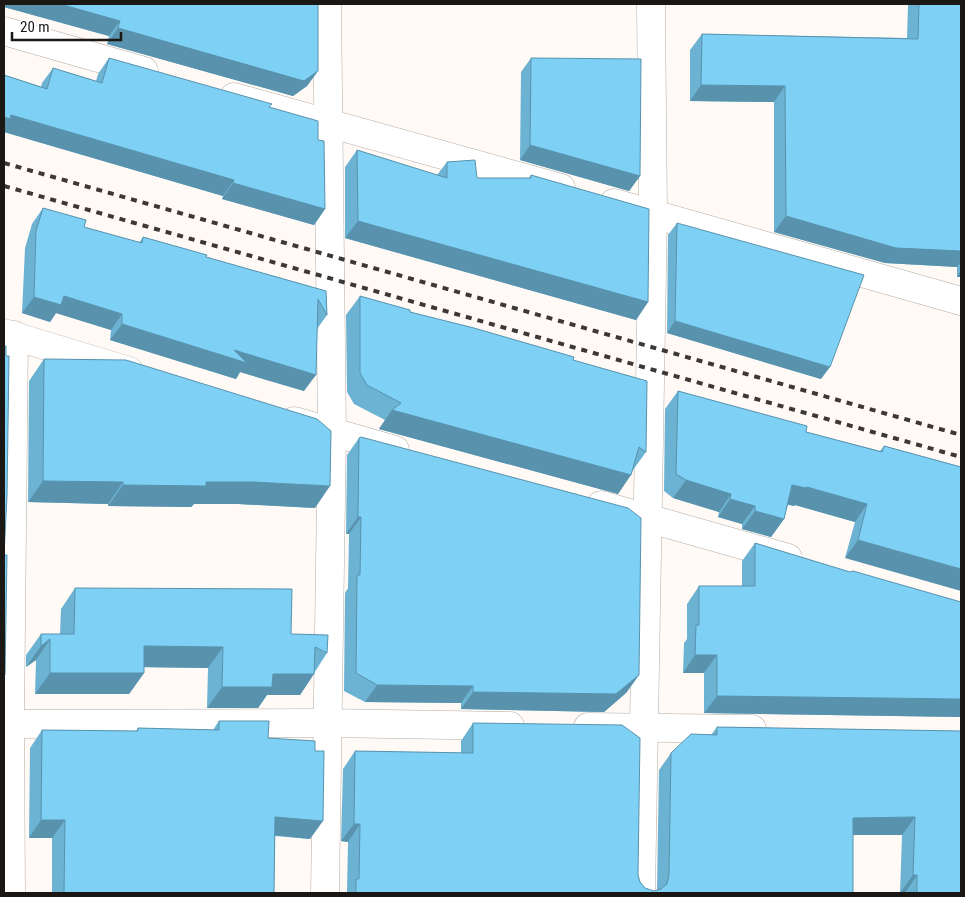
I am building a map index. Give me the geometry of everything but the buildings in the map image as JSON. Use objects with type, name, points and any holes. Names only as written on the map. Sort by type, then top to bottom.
[{"type":"street","points":[[325,893],[326,723],[332,433],[327,4]]},
{"type":"street","points":[[641,893],[653,214],[650,4]]},
{"type":"street","points":[[4,31],[166,77]]},
{"type":"street","points":[[213,91],[961,301]]},
{"type":"street","points":[[11,893],[7,724],[9,334],[154,378]]},
{"type":"street","points":[[266,413],[418,456]]},
{"type":"street","points":[[581,500],[809,564]]},
{"type":"street","points":[[7,724],[326,723],[535,726]]},
{"type":"street","points":[[565,726],[773,730]]},
{"type":"railway","points":[[4,163],[961,435]]},
{"type":"railway","points":[[4,186],[961,457]]}]
